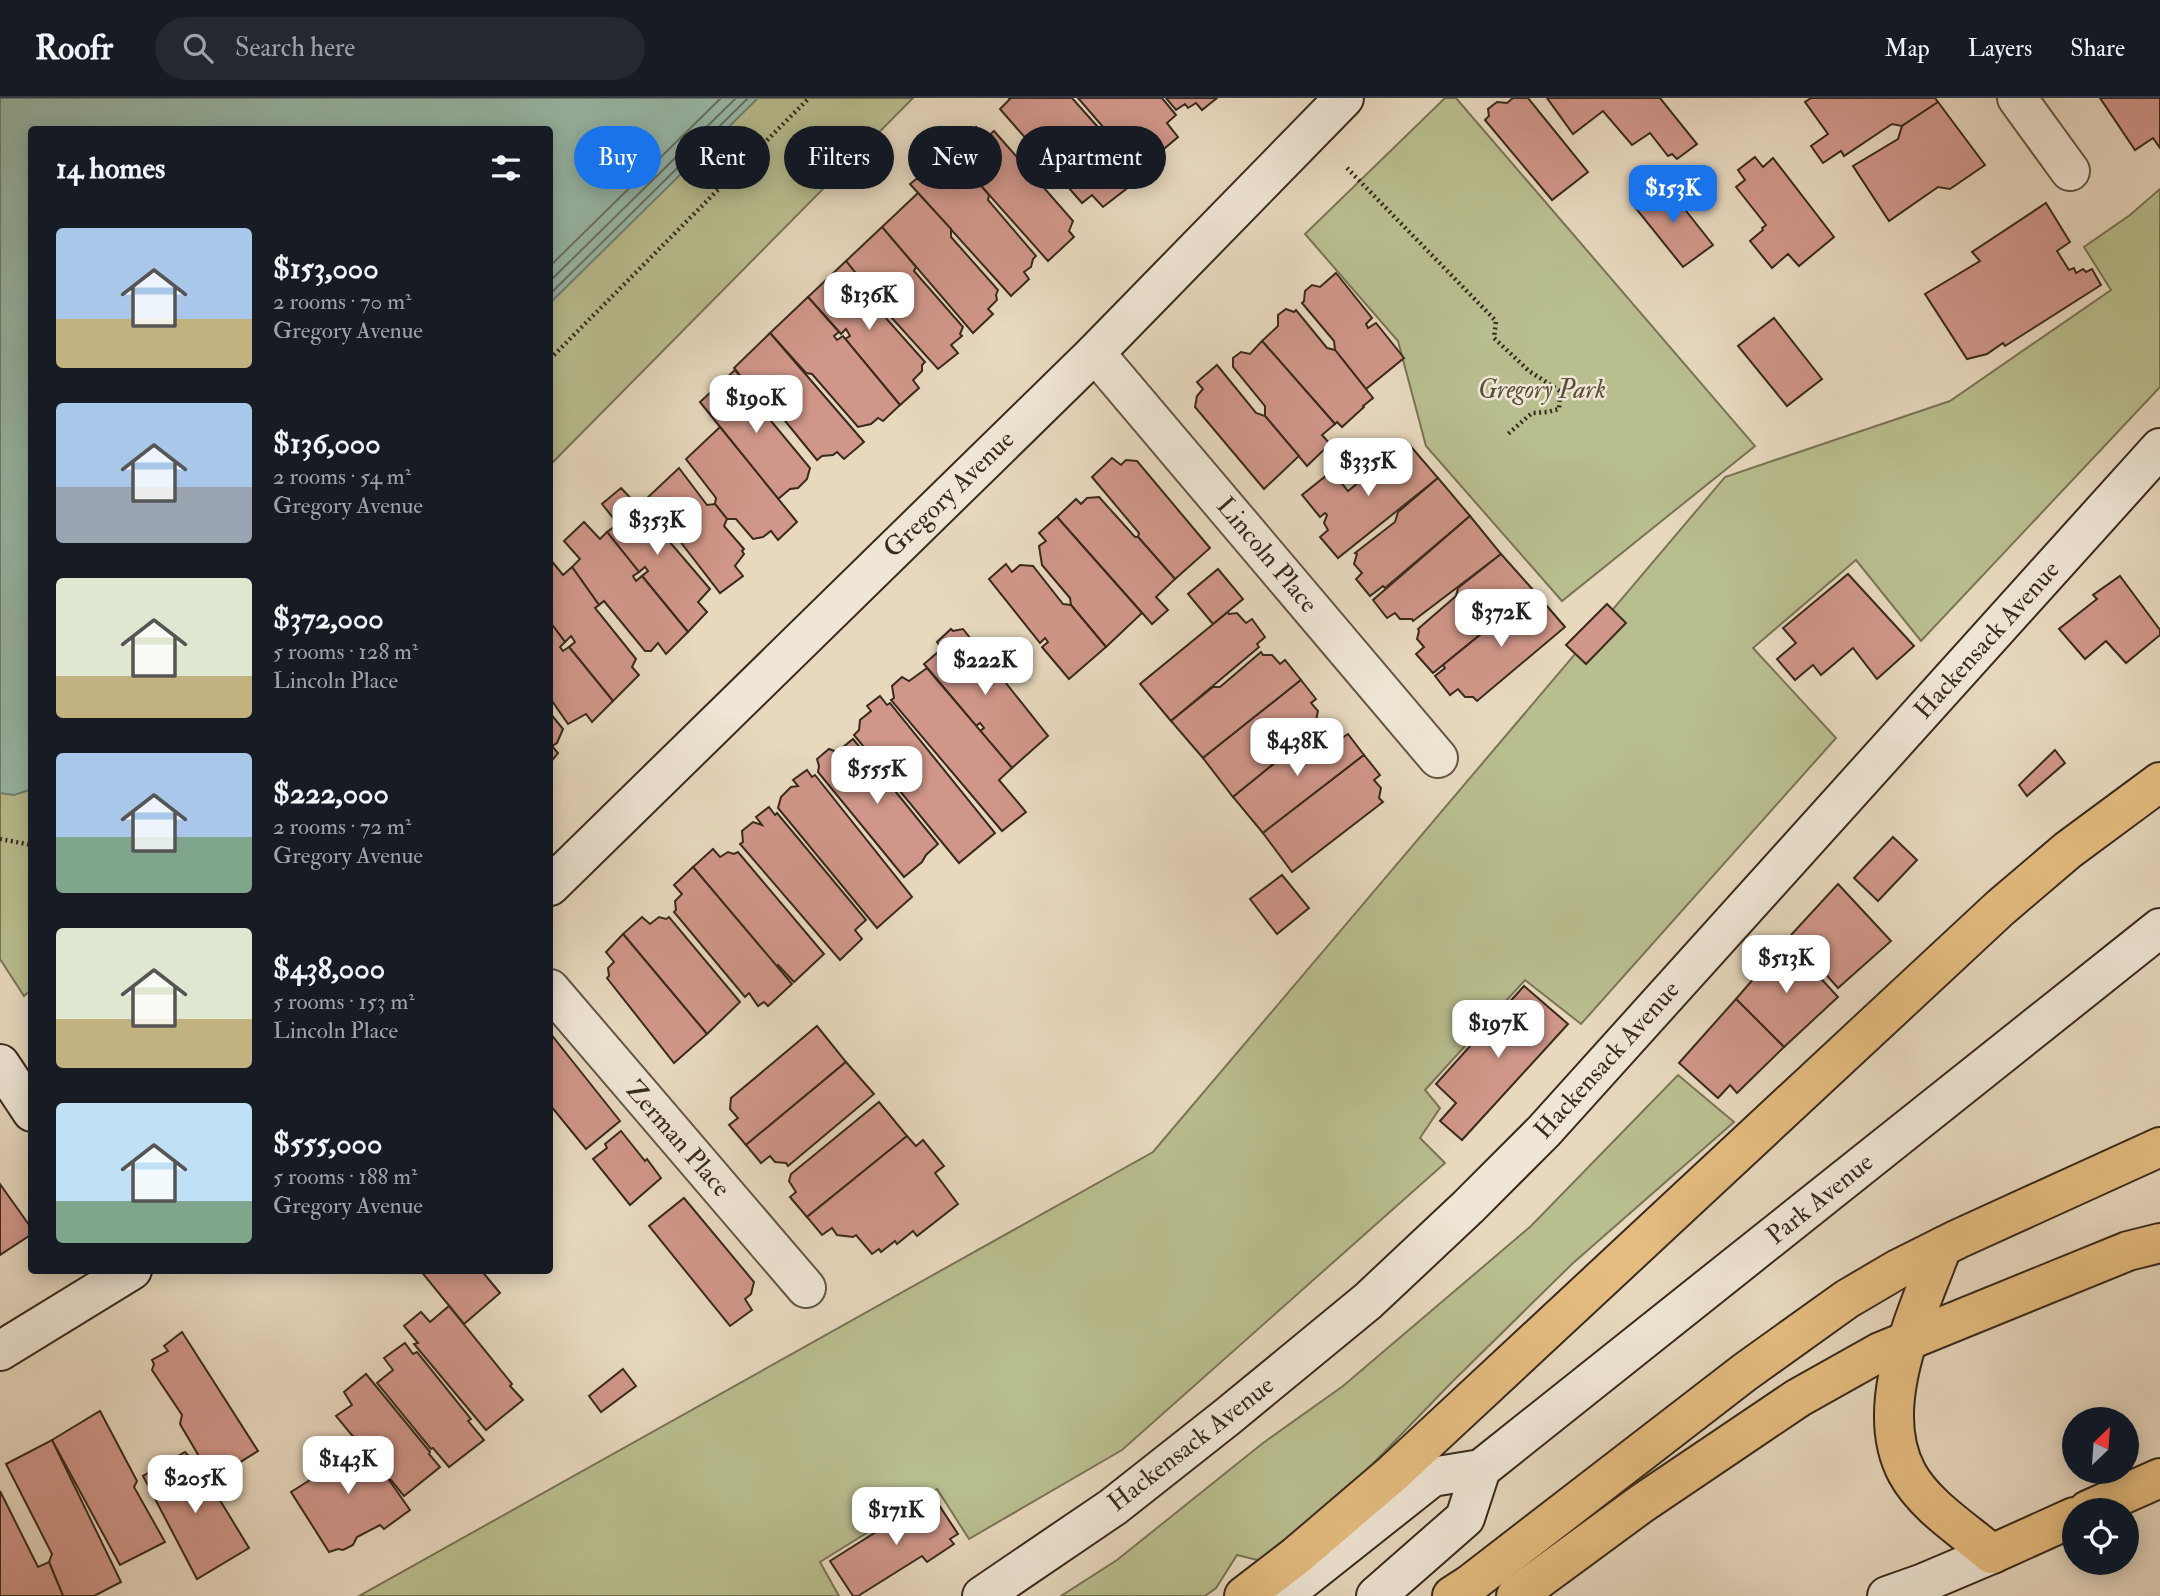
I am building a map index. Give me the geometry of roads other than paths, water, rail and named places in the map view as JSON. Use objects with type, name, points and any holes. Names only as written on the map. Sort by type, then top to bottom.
[{"type":"main road","points":[[2017,98],[2070,171]]},
{"type":"main road","name":"Gregory Avenue","points":[[553,883],[1095,353],[1342,99]]},
{"type":"main road","name":"Lincoln Place","points":[[1095,353],[1438,758]]},
{"type":"main road","name":"Hackensack Avenue","points":[[982,1596],[1113,1507],[1227,1417],[1368,1301],[1468,1207],[1544,1131],[2160,448]]},
{"type":"main road","points":[[1244,1596],[1392,1475],[2000,908],[2067,850],[2160,782]]},
{"type":"main road","name":"Park Avenue","points":[[1282,1596],[1432,1477],[1480,1469],[2160,928]]},
{"type":"main road","name":"Zerman Place","points":[[553,993],[806,1289]]},
{"type":"main road","points":[[0,1064],[28,1106]]},
{"type":"main road","points":[[1452,1596],[1795,1334],[1857,1293],[1942,1247],[2160,1147]]},
{"type":"main road","points":[[1516,1596],[1641,1504],[1787,1405],[1880,1352],[2128,1251],[2160,1243]]},
{"type":"main road","points":[[1942,1247],[1896,1379],[1896,1448],[1908,1474],[1920,1491],[1992,1554]]},
{"type":"main road","points":[[0,1351],[125,1274]]},
{"type":"main road","points":[[1376,1596],[1465,1518],[1480,1469]]},
{"type":"main road","points":[[2115,1498],[2160,1478]]},
{"type":"main road","points":[[1887,1596],[1921,1584],[2062,1522]]},
{"type":"water","points":[[0,98],[758,98],[730,126],[675,126],[675,180],[553,300],[553,126],[28,126],[28,790],[14,795],[0,793]]},
{"type":"park label","name":"Gregory Park","points":[[1542,390]]}]
